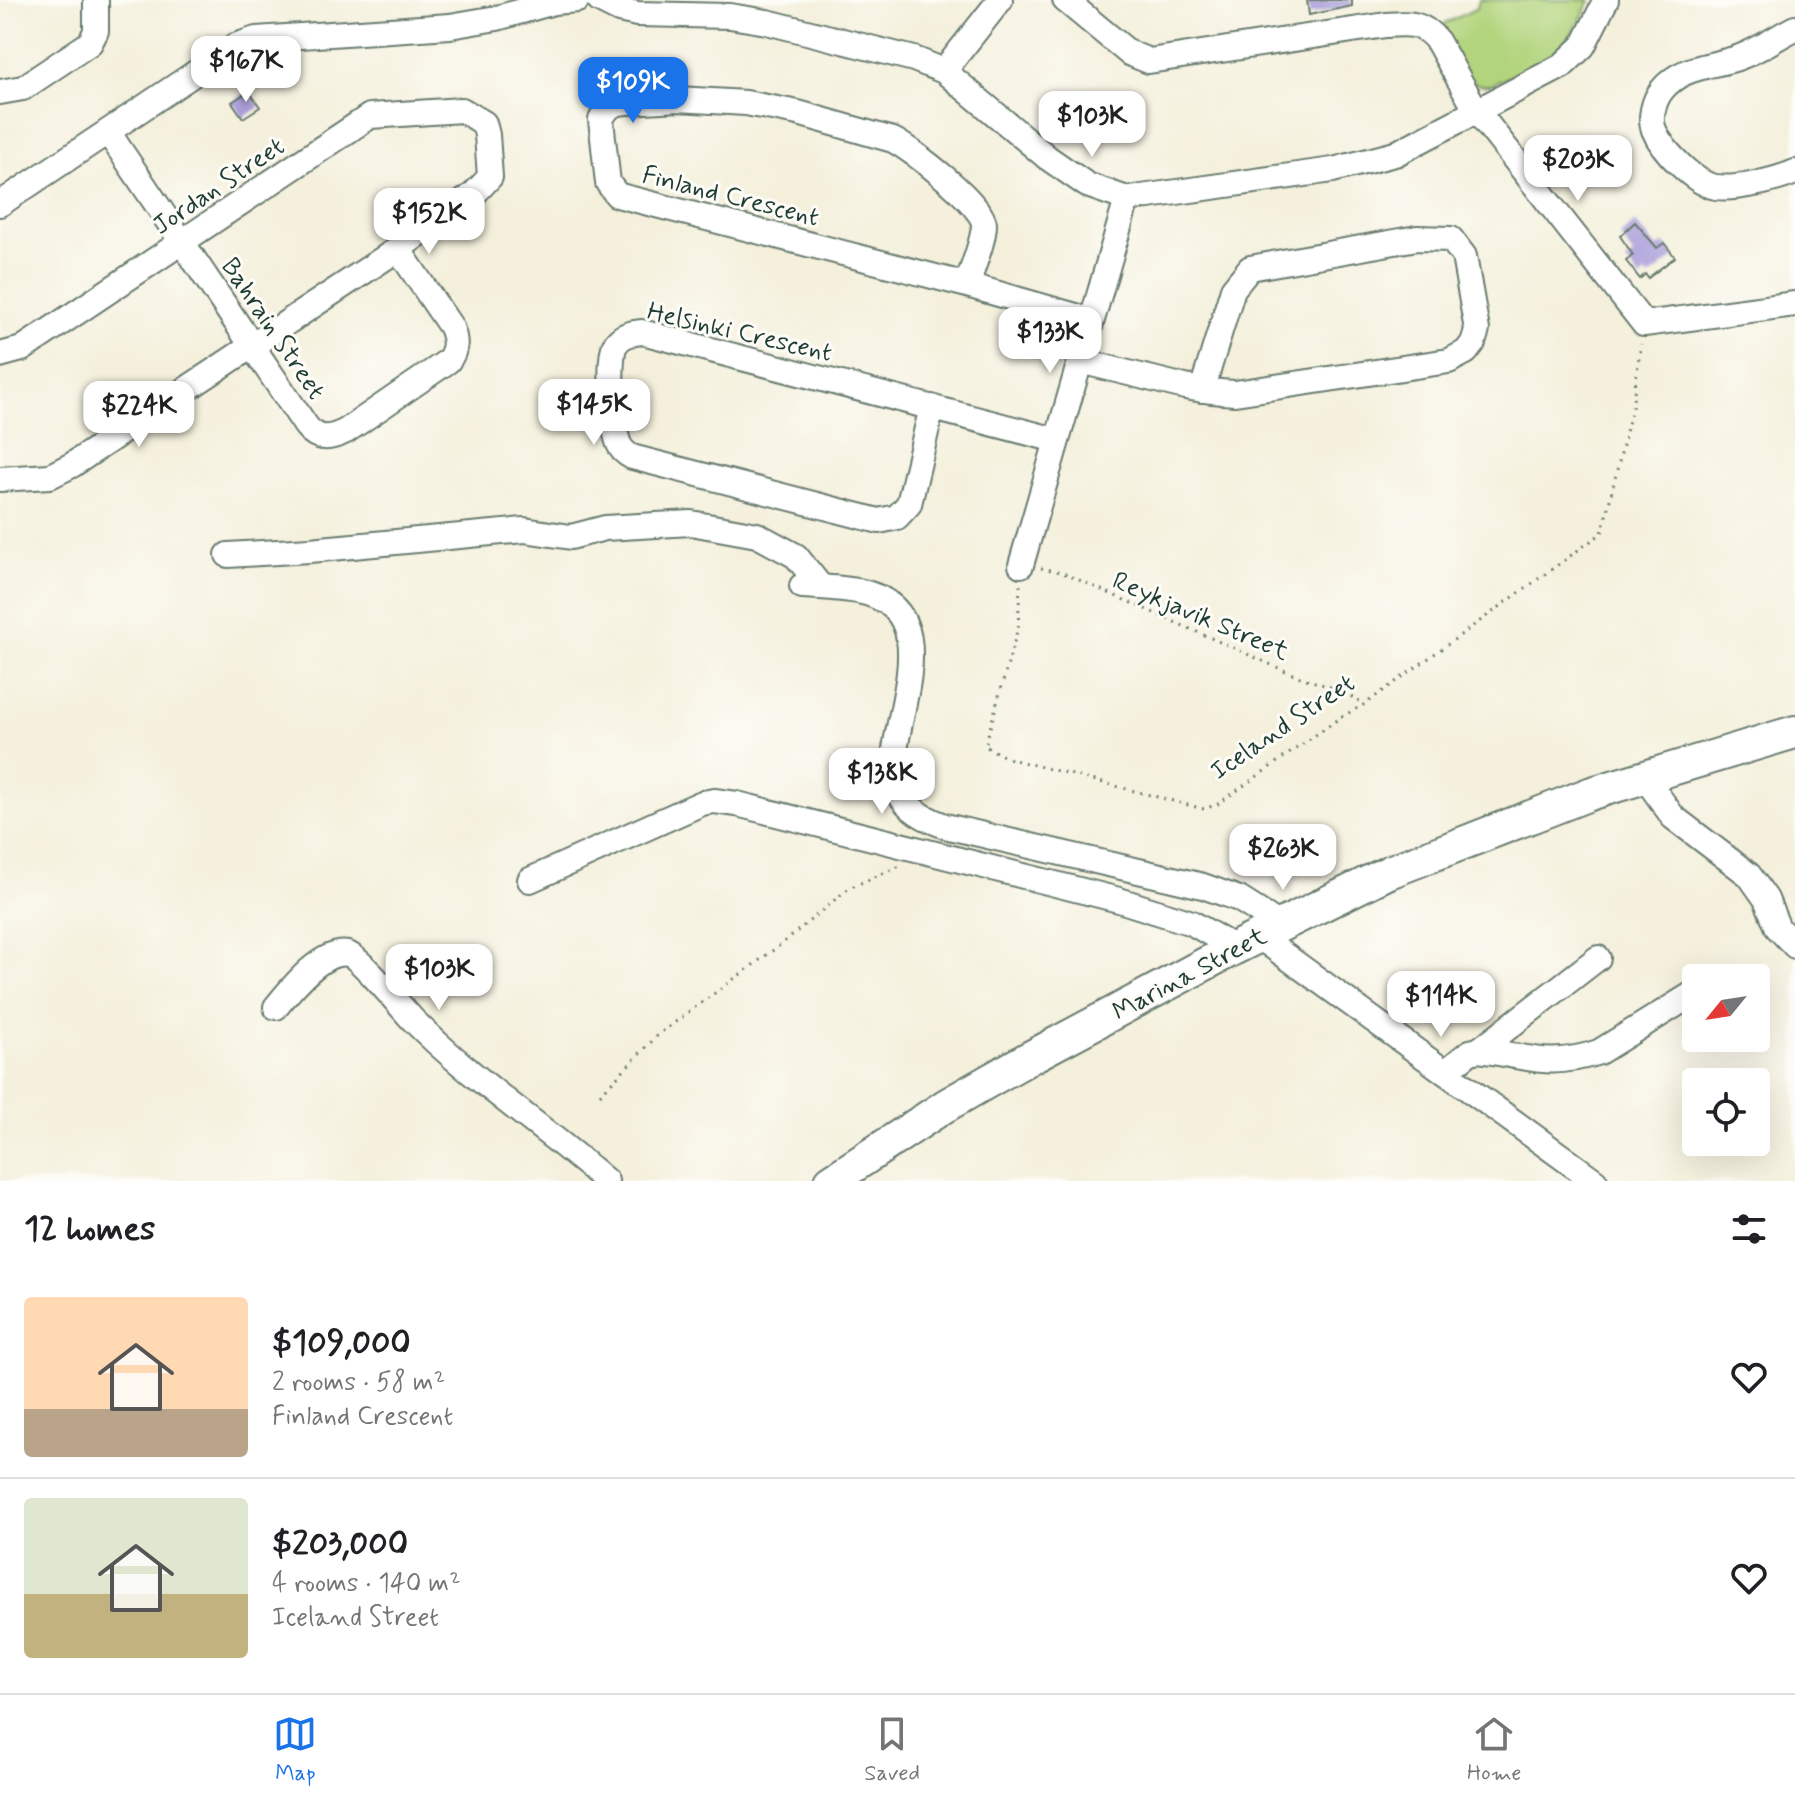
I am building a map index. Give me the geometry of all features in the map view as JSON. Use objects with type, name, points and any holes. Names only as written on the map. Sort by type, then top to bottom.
[{"type":"main road","name":"Marina Street","points":[[831,1181],[945,1106],[1258,936],[1389,872],[1592,793],[1795,732]]},
{"type":"street","points":[[0,92],[23,88],[90,43],[96,31],[96,0]]},
{"type":"street","points":[[0,204],[245,42],[280,35],[450,26],[497,18],[554,2],[591,0],[637,14],[730,16],[767,22],[914,59],[944,71],[1048,158],[1087,185],[1127,199],[1287,177],[1395,154],[1549,74],[1574,57],[1594,28],[1606,0]]},
{"type":"street","points":[[944,71],[1000,0]]},
{"type":"street","points":[[1065,0],[1129,53],[1149,61],[1386,25],[1420,25],[1438,42],[1476,110],[1644,324],[1795,304]]},
{"type":"street","points":[[1795,28],[1740,57],[1681,74],[1659,93],[1652,114],[1652,127],[1680,164],[1705,183],[1726,187],[1795,172]]},
{"type":"street","name":"Finland Crescent","points":[[967,285],[983,228],[982,216],[963,195],[907,147],[893,140],[798,113],[715,100],[614,103],[601,120],[608,183],[617,195],[967,285],[1090,320]]},
{"type":"street","name":"Jordan Street","points":[[0,355],[22,349],[370,116],[462,110],[480,119],[487,135],[491,171],[488,182],[398,249]]},
{"type":"street","name":"Bahrain Street","points":[[108,132],[315,436],[328,438],[346,431],[448,361],[455,347],[451,327],[398,249]]},
{"type":"street","points":[[1021,565],[1127,199]]},
{"type":"street","points":[[1080,361],[1202,390],[1235,393],[1459,357],[1473,343],[1477,330],[1464,256],[1451,239],[1417,238],[1250,268],[1233,289],[1202,390]]},
{"type":"street","points":[[0,479],[58,474],[398,249]]},
{"type":"street","name":"Helsinki Crescent","points":[[932,407],[909,504],[897,517],[879,521],[632,457],[623,452],[616,434],[612,352],[625,335],[642,332],[932,407],[1056,440]]},
{"type":"street","points":[[228,555],[524,530],[571,537],[605,528],[691,523],[757,535],[796,556],[812,587],[860,591],[885,600],[906,622],[911,645],[893,774],[899,793],[916,813],[945,826],[1203,886],[1239,899],[1258,936]]},
{"type":"street","points":[[1644,776],[1673,817],[1749,875],[1766,899],[1778,928],[1795,946]]},
{"type":"street","points":[[530,880],[687,808],[714,801],[737,804],[1119,900],[1192,923],[1258,936],[1595,1181]]},
{"type":"street","points":[[276,1007],[314,967],[328,958],[345,953],[352,955],[430,1038],[606,1181]]},
{"type":"street","points":[[1445,1072],[1456,1061],[1479,1050],[1598,958]]},
{"type":"street","points":[[1479,1050],[1541,1062],[1583,1057],[1599,1052],[1682,1001]]},
{"type":"path","name":"Iceland Street","points":[[1021,565],[1018,628],[985,746],[1007,758],[1204,809],[1218,804],[1341,717],[1365,704],[1602,533],[1632,407],[1644,324]]},
{"type":"path","name":"Reykjavik Street","points":[[1021,565],[1061,572],[1283,670],[1339,690],[1365,704]]},
{"type":"path","points":[[600,1094],[659,1034],[783,943],[849,888],[930,853]]},
{"type":"green space","points":[[1479,0],[1590,0],[1571,34],[1551,54],[1491,85],[1480,85],[1471,81],[1458,66],[1440,26],[1477,8]]},
{"type":"building","points":[[1307,0],[1352,0],[1352,6],[1309,15]]},
{"type":"building","points":[[249,91],[260,107],[243,118],[232,102]]},
{"type":"building","points":[[1635,222],[1657,248],[1664,243],[1675,257],[1648,278],[1645,274],[1640,279],[1626,261],[1633,255],[1620,236]]}]
